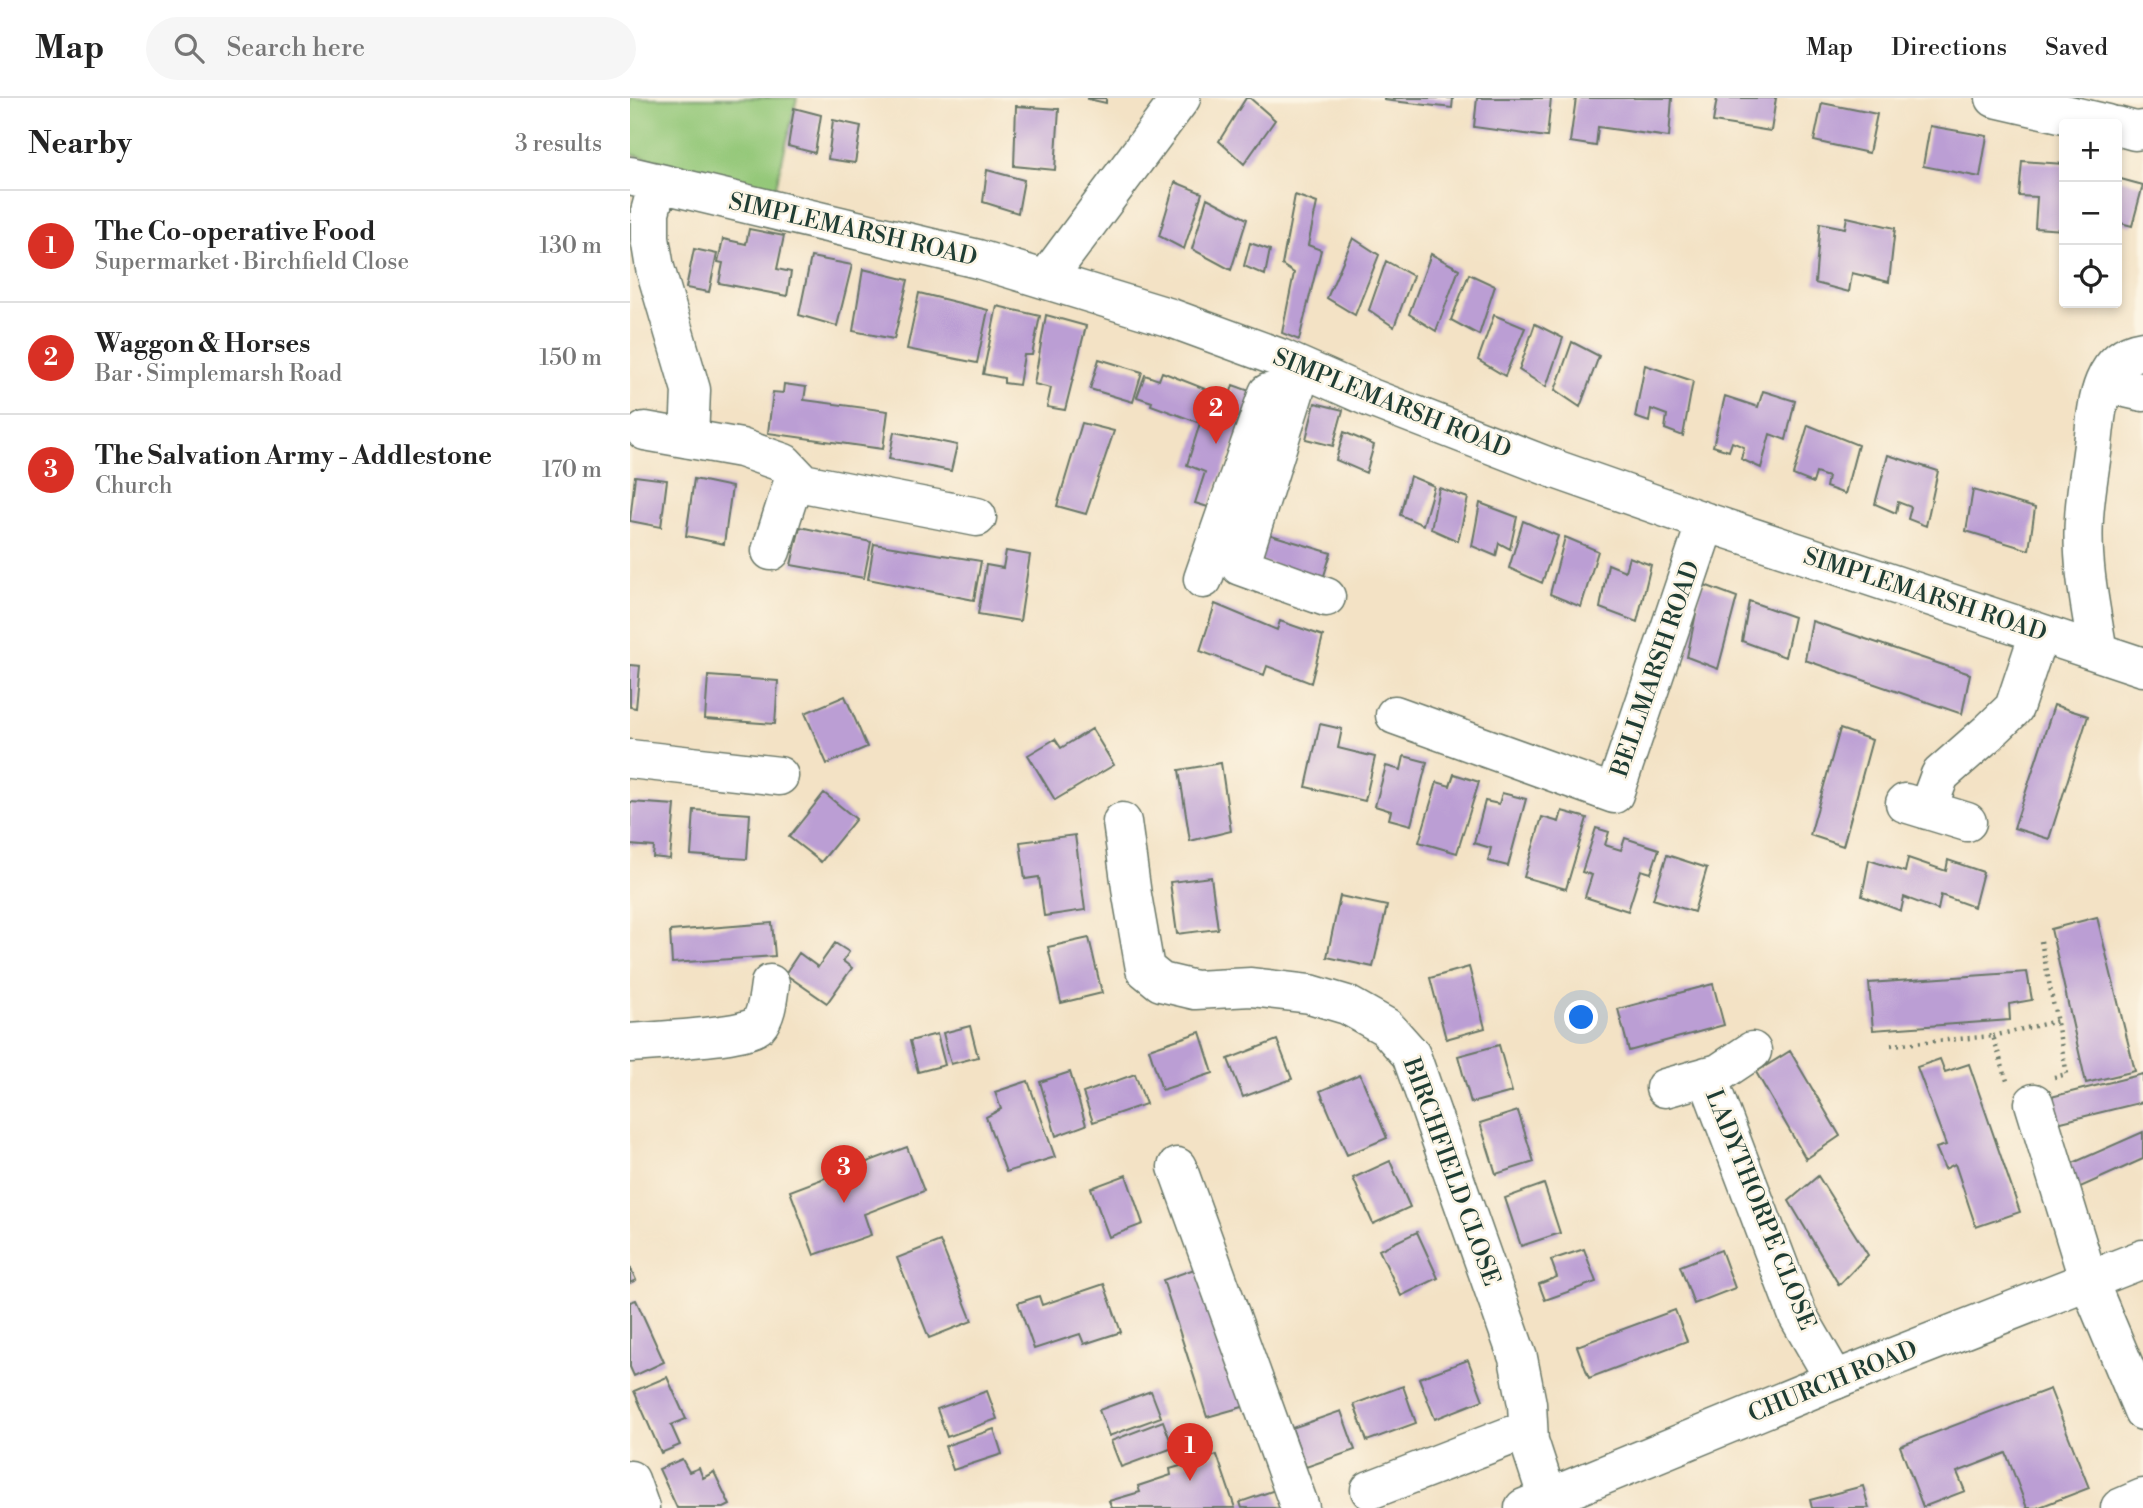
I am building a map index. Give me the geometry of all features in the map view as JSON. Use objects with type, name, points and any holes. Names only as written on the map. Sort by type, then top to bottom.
[{"type":"street","points":[[1051,280],[1055,267],[1181,98]]},
{"type":"street","points":[[1995,98],[2126,128]]},
{"type":"street","points":[[644,180],[655,268],[691,390],[689,439]]},
{"type":"street","name":"SIMPLEMARSH ROAD","points":[[644,180],[978,259],[1171,318],[1552,468],[2143,667]]},
{"type":"street","points":[[2098,652],[2087,587],[2084,520],[2099,391],[2115,363],[2143,350]]},
{"type":"street","points":[[1203,579],[1291,363]]},
{"type":"street","points":[[1291,363],[1240,566],[1326,597]]},
{"type":"street","points":[[2104,383],[2143,392]]},
{"type":"street","points":[[645,432],[741,448],[784,463],[803,483],[977,517]]},
{"type":"street","points":[[772,551],[795,476]]},
{"type":"street","name":"BELLMARSH ROAD","points":[[1395,715],[1614,794],[1706,522]]},
{"type":"street","points":[[1967,822],[1916,807],[1940,775],[2014,708],[2039,633]]},
{"type":"street","points":[[630,759],[779,773]]},
{"type":"street","name":"BIRCHFIELD CLOSE","points":[[1122,822],[1145,969],[1161,982],[1195,990],[1251,987],[1310,994],[1347,1005],[1386,1027],[1411,1055],[1518,1358],[1527,1404],[1536,1503]]},
{"type":"street","points":[[630,1043],[731,1034],[756,1027],[766,1007],[770,984]]},
{"type":"street","name":"LADYTHORPE CLOSE","points":[[1665,1088],[1719,1073],[1752,1051]]},
{"type":"street","name":"LADYTHORPE CLOSE","points":[[1707,1076],[1798,1316],[1835,1380]]},
{"type":"street","points":[[2030,1093],[2089,1282],[2143,1411]]},
{"type":"street","points":[[1177,1167],[1300,1508]]},
{"type":"street","name":"CHURCH ROAD","points":[[1536,1503],[1835,1380],[2143,1259]]},
{"type":"street","points":[[1370,1490],[1528,1429]]},
{"type":"street","points":[[630,1480],[640,1508]]},
{"type":"street","points":[[2120,1508],[2143,1498]]},
{"type":"path","points":[[1993,1036],[2009,1087],[2030,1093],[2067,1074],[2041,941]]},
{"type":"path","points":[[1891,1045],[1993,1036],[2057,1021]]},
{"type":"green space","points":[[630,98],[797,98],[775,190],[630,154]]},
{"type":"building","points":[[1106,98],[1106,103],[1088,99]]},
{"type":"building","points":[[1246,98],[1250,98],[1275,120],[1244,164],[1219,141]]},
{"type":"building","points":[[1384,98],[1453,98],[1452,108]]},
{"type":"building","points":[[1477,98],[1551,98],[1547,137],[1474,127]]},
{"type":"building","points":[[1576,98],[1672,98],[1669,137],[1598,127],[1596,146],[1570,142]]},
{"type":"building","points":[[1717,98],[1776,98],[1771,131],[1713,122]]},
{"type":"building","points":[[1822,103],[1877,114],[1869,153],[1814,141]]},
{"type":"building","points":[[1016,106],[1059,109],[1055,170],[1014,166]]},
{"type":"building","points":[[794,108],[821,115],[815,153],[788,146]]},
{"type":"building","points":[[833,120],[861,126],[855,163],[828,159]]},
{"type":"building","points":[[1930,126],[1987,136],[1980,177],[1923,166]]},
{"type":"building","points":[[2022,161],[2059,164],[2059,230],[2035,228],[2037,197],[2019,196]]},
{"type":"building","points":[[987,170],[1024,180],[1018,213],[983,202]]},
{"type":"building","points":[[2122,179],[2143,185],[2132,226],[2122,223]]},
{"type":"building","points":[[1175,182],[1202,193],[1184,249],[1159,236]]},
{"type":"building","points":[[1295,195],[1317,203],[1308,245],[1321,250],[1299,340],[1282,333],[1294,273],[1282,265]]},
{"type":"building","points":[[1207,198],[1247,219],[1231,270],[1192,249]]},
{"type":"building","points":[[1847,217],[1895,228],[1889,282],[1852,273],[1849,292],[1815,283],[1820,223],[1845,228]]},
{"type":"building","points":[[749,229],[784,236],[777,269],[791,272],[787,296],[719,283],[723,263],[718,262],[723,239],[746,244]]},
{"type":"building","points":[[1353,238],[1379,255],[1355,315],[1327,298]]},
{"type":"building","points":[[1250,243],[1270,250],[1265,275],[1244,266]]},
{"type":"building","points":[[694,249],[717,254],[709,292],[686,288]]},
{"type":"building","points":[[1431,254],[1459,269],[1436,331],[1409,314]]},
{"type":"building","points":[[811,257],[852,265],[837,326],[799,315]]},
{"type":"building","points":[[1386,261],[1413,276],[1394,327],[1369,310]]},
{"type":"building","points":[[863,269],[908,280],[894,339],[853,331]]},
{"type":"building","points":[[1469,274],[1495,286],[1479,335],[1451,320]]},
{"type":"building","points":[[919,293],[988,310],[977,363],[907,349]]},
{"type":"building","points":[[997,306],[1040,316],[1032,355],[1024,355],[1019,385],[1004,383],[1004,378],[983,374]]},
{"type":"building","points":[[1046,315],[1086,326],[1065,410],[1047,407],[1051,388],[1034,384]]},
{"type":"building","points":[[1494,315],[1525,328],[1505,376],[1478,360]]},
{"type":"building","points":[[1535,324],[1563,338],[1546,387],[1519,370]]},
{"type":"building","points":[[1572,342],[1599,356],[1580,407],[1555,390]]},
{"type":"building","points":[[1099,359],[1142,372],[1133,402],[1090,389]]},
{"type":"building","points":[[1645,365],[1693,381],[1683,436],[1665,429],[1667,415],[1651,409],[1649,422],[1635,417]]},
{"type":"building","points":[[1162,372],[1210,391],[1211,388],[1230,395],[1233,385],[1255,393],[1208,507],[1195,503],[1205,472],[1187,465],[1200,423],[1137,397],[1145,375],[1159,380]]},
{"type":"building","points":[[784,384],[806,387],[804,400],[888,411],[883,449],[768,433],[773,392],[783,393]]},
{"type":"building","points":[[1763,391],[1795,401],[1786,440],[1770,434],[1761,468],[1741,459],[1744,447],[1732,442],[1729,451],[1713,446],[1725,396],[1758,407]]},
{"type":"building","points":[[1315,403],[1343,410],[1333,446],[1306,439]]},
{"type":"building","points":[[1082,423],[1114,431],[1086,514],[1057,506]]},
{"type":"building","points":[[1808,425],[1858,445],[1845,494],[1826,487],[1828,477],[1816,473],[1813,483],[1793,475]]},
{"type":"building","points":[[894,432],[957,445],[951,471],[889,459]]},
{"type":"building","points":[[1344,432],[1374,445],[1366,473],[1336,460]]},
{"type":"building","points":[[1888,455],[1938,471],[1926,526],[1908,519],[1911,507],[1898,502],[1896,513],[1875,504]]},
{"type":"building","points":[[635,476],[667,480],[661,527],[630,521]]},
{"type":"building","points":[[1410,476],[1434,486],[1423,525],[1400,515]]},
{"type":"building","points":[[694,479],[732,487],[724,544],[686,536]]},
{"type":"building","points":[[1439,488],[1468,498],[1458,541],[1431,529]]},
{"type":"building","points":[[1973,490],[2035,508],[2029,550],[1966,531]]},
{"type":"building","points":[[1480,503],[1517,517],[1510,549],[1499,543],[1496,556],[1472,546]]},
{"type":"building","points":[[1523,521],[1558,536],[1542,583],[1509,568]]},
{"type":"building","points":[[800,527],[871,542],[864,578],[791,565]]},
{"type":"building","points":[[1268,534],[1331,553],[1323,579],[1260,561]]},
{"type":"building","points":[[1565,537],[1598,551],[1581,607],[1550,594]]},
{"type":"building","points":[[874,544],[981,561],[974,600],[868,579]]},
{"type":"building","points":[[1006,551],[1030,555],[1020,621],[978,614],[986,565],[1003,568]]},
{"type":"building","points":[[1629,557],[1651,565],[1637,622],[1600,608],[1608,564],[1625,571]]},
{"type":"building","points":[[1702,584],[1737,597],[1718,669],[1687,657]]},
{"type":"building","points":[[1749,601],[1794,617],[1785,657],[1742,641]]},
{"type":"building","points":[[1215,604],[1277,630],[1280,621],[1323,636],[1311,683],[1267,666],[1264,675],[1200,651]]},
{"type":"building","points":[[1812,621],[1970,674],[1962,714],[1805,660]]},
{"type":"building","points":[[630,665],[640,666],[636,708],[630,707]]},
{"type":"building","points":[[708,676],[778,681],[775,724],[705,719]]},
{"type":"building","points":[[845,696],[867,747],[827,764],[805,713]]},
{"type":"building","points":[[2054,705],[2088,716],[2049,839],[2014,828]]},
{"type":"building","points":[[1320,724],[1342,729],[1338,748],[1375,757],[1365,801],[1306,787]]},
{"type":"building","points":[[1092,729],[1114,765],[1055,800],[1028,755],[1055,739],[1061,748]]},
{"type":"building","points":[[1840,729],[1872,740],[1843,846],[1810,835]]},
{"type":"building","points":[[1404,756],[1427,762],[1411,825],[1389,819],[1391,811],[1375,806],[1386,766],[1401,770]]},
{"type":"building","points":[[1221,763],[1231,831],[1190,841],[1179,770]]},
{"type":"building","points":[[1454,774],[1479,782],[1457,853],[1419,842],[1437,782],[1450,786]]},
{"type":"building","points":[[824,793],[856,819],[821,862],[789,837]]},
{"type":"building","points":[[1502,793],[1526,799],[1508,866],[1488,861],[1491,848],[1474,843],[1485,801],[1499,804]]},
{"type":"building","points":[[630,802],[675,805],[670,859],[653,857],[654,847],[630,845]]},
{"type":"building","points":[[694,810],[750,814],[747,859],[691,855]]},
{"type":"building","points":[[1562,811],[1587,818],[1566,889],[1524,877],[1542,817],[1559,822]]},
{"type":"building","points":[[1596,828],[1609,832],[1605,845],[1621,850],[1625,838],[1659,849],[1651,873],[1641,870],[1628,911],[1585,897],[1592,875],[1582,872]]},
{"type":"building","points":[[1075,835],[1085,910],[1044,916],[1039,877],[1025,879],[1020,842]]},
{"type":"building","points":[[1667,855],[1707,868],[1694,912],[1653,899]]},
{"type":"building","points":[[1908,858],[1946,871],[1948,860],[1983,872],[1974,907],[1941,895],[1938,910],[1904,897],[1901,911],[1862,896],[1869,860],[1905,872]]},
{"type":"building","points":[[1211,877],[1218,929],[1177,934],[1170,882]]},
{"type":"building","points":[[1340,896],[1387,906],[1373,967],[1327,957]]},
{"type":"building","points":[[2097,917],[2135,1071],[2086,1083],[2051,929]]},
{"type":"building","points":[[772,923],[775,956],[672,963],[670,931]]},
{"type":"building","points":[[1089,938],[1102,993],[1061,1003],[1048,947]]},
{"type":"building","points":[[835,943],[849,952],[843,961],[852,968],[827,1003],[785,974],[799,953],[818,967]]},
{"type":"building","points":[[1469,967],[1485,1028],[1446,1039],[1430,978]]},
{"type":"building","points":[[2027,972],[2032,1000],[2009,1004],[2010,1020],[1873,1030],[1869,983]]},
{"type":"building","points":[[1713,984],[1724,1025],[1629,1051],[1618,1009]]},
{"type":"building","points":[[970,1026],[978,1057],[951,1064],[943,1033]]},
{"type":"building","points":[[1200,1032],[1213,1073],[1162,1090],[1149,1049]]},
{"type":"building","points":[[937,1034],[945,1065],[918,1072],[910,1041]]},
{"type":"building","points":[[1277,1040],[1292,1079],[1243,1097],[1228,1059]]},
{"type":"building","points":[[1499,1045],[1512,1092],[1471,1103],[1458,1056]]},
{"type":"building","points":[[1790,1051],[1840,1136],[1806,1159],[1756,1072]]},
{"type":"building","points":[[1940,1059],[1945,1072],[1969,1064],[2020,1212],[1976,1227],[1955,1164],[1945,1169],[1936,1148],[1946,1145],[1917,1067]]},
{"type":"building","points":[[1070,1072],[1086,1125],[1056,1136],[1040,1082]]},
{"type":"building","points":[[1135,1074],[1146,1104],[1093,1122],[1083,1093]]},
{"type":"building","points":[[1360,1074],[1387,1138],[1347,1155],[1320,1091]]},
{"type":"building","points":[[2143,1074],[2143,1102],[2053,1124],[2047,1098]]},
{"type":"building","points":[[1028,1081],[1055,1157],[1006,1172],[986,1117],[1001,1109],[995,1092]]},
{"type":"building","points":[[1518,1111],[1534,1162],[1496,1174],[1480,1123]]},
{"type":"building","points":[[2143,1132],[2143,1159],[2076,1189],[2066,1166]]},
{"type":"building","points":[[907,1147],[924,1191],[864,1214],[871,1235],[814,1255],[790,1191]]},
{"type":"building","points":[[1390,1161],[1410,1207],[1373,1224],[1353,1178]]},
{"type":"building","points":[[1126,1175],[1143,1224],[1109,1237],[1091,1188]]},
{"type":"building","points":[[1818,1176],[1868,1255],[1839,1285],[1789,1201]]},
{"type":"building","points":[[1544,1184],[1560,1233],[1521,1246],[1505,1198]]},
{"type":"building","points":[[1417,1232],[1438,1278],[1401,1296],[1379,1250]]},
{"type":"building","points":[[940,1241],[972,1321],[929,1338],[897,1258]]},
{"type":"building","points":[[1584,1249],[1596,1282],[1545,1300],[1539,1284],[1557,1277],[1551,1260]]},
{"type":"building","points":[[1721,1250],[1735,1288],[1694,1304],[1680,1266]]},
{"type":"building","points":[[630,1267],[636,1280],[630,1283]]},
{"type":"building","points":[[1200,1267],[1246,1406],[1207,1417],[1163,1280]]},
{"type":"building","points":[[1104,1284],[1121,1332],[1084,1344],[1080,1334],[1034,1349],[1018,1303],[1039,1296],[1042,1305]]},
{"type":"building","points":[[636,1300],[664,1362],[634,1376],[630,1367],[630,1302]]},
{"type":"building","points":[[1675,1310],[1687,1341],[1589,1378],[1577,1346]]},
{"type":"building","points":[[1468,1360],[1483,1400],[1435,1419],[1419,1378]]},
{"type":"building","points":[[667,1377],[686,1419],[671,1425],[680,1445],[661,1453],[634,1391]]},
{"type":"building","points":[[1403,1386],[1416,1423],[1367,1441],[1354,1404]]},
{"type":"building","points":[[2050,1389],[2089,1488],[2037,1508],[2027,1508],[2006,1453],[1957,1472],[1965,1491],[1923,1507],[1900,1446]]},
{"type":"building","points":[[987,1391],[997,1419],[947,1437],[937,1409]]},
{"type":"building","points":[[1151,1391],[1161,1417],[1109,1436],[1099,1410]]},
{"type":"building","points":[[1341,1411],[1355,1450],[1306,1467],[1292,1428]]},
{"type":"building","points":[[1163,1421],[1173,1448],[1121,1467],[1111,1441]]},
{"type":"building","points":[[994,1429],[1002,1454],[953,1470],[945,1446]]},
{"type":"building","points":[[1217,1455],[1235,1508],[1112,1508],[1109,1501],[1140,1492],[1138,1486],[1171,1475],[1170,1469]]},
{"type":"building","points":[[682,1459],[689,1472],[699,1468],[703,1478],[714,1472],[730,1505],[724,1508],[677,1508],[659,1469]]},
{"type":"building","points":[[1863,1486],[1869,1508],[1812,1508],[1810,1500]]},
{"type":"building","points":[[1275,1490],[1281,1508],[1242,1508],[1240,1502]]},
{"type":"place","name":"Waggon & Horses","points":[[1216,444]]},
{"type":"place","name":"The Salvation Army - Addlestone","points":[[844,1203]]},
{"type":"place","name":"The Co-operative Food","points":[[1190,1481]]}]
